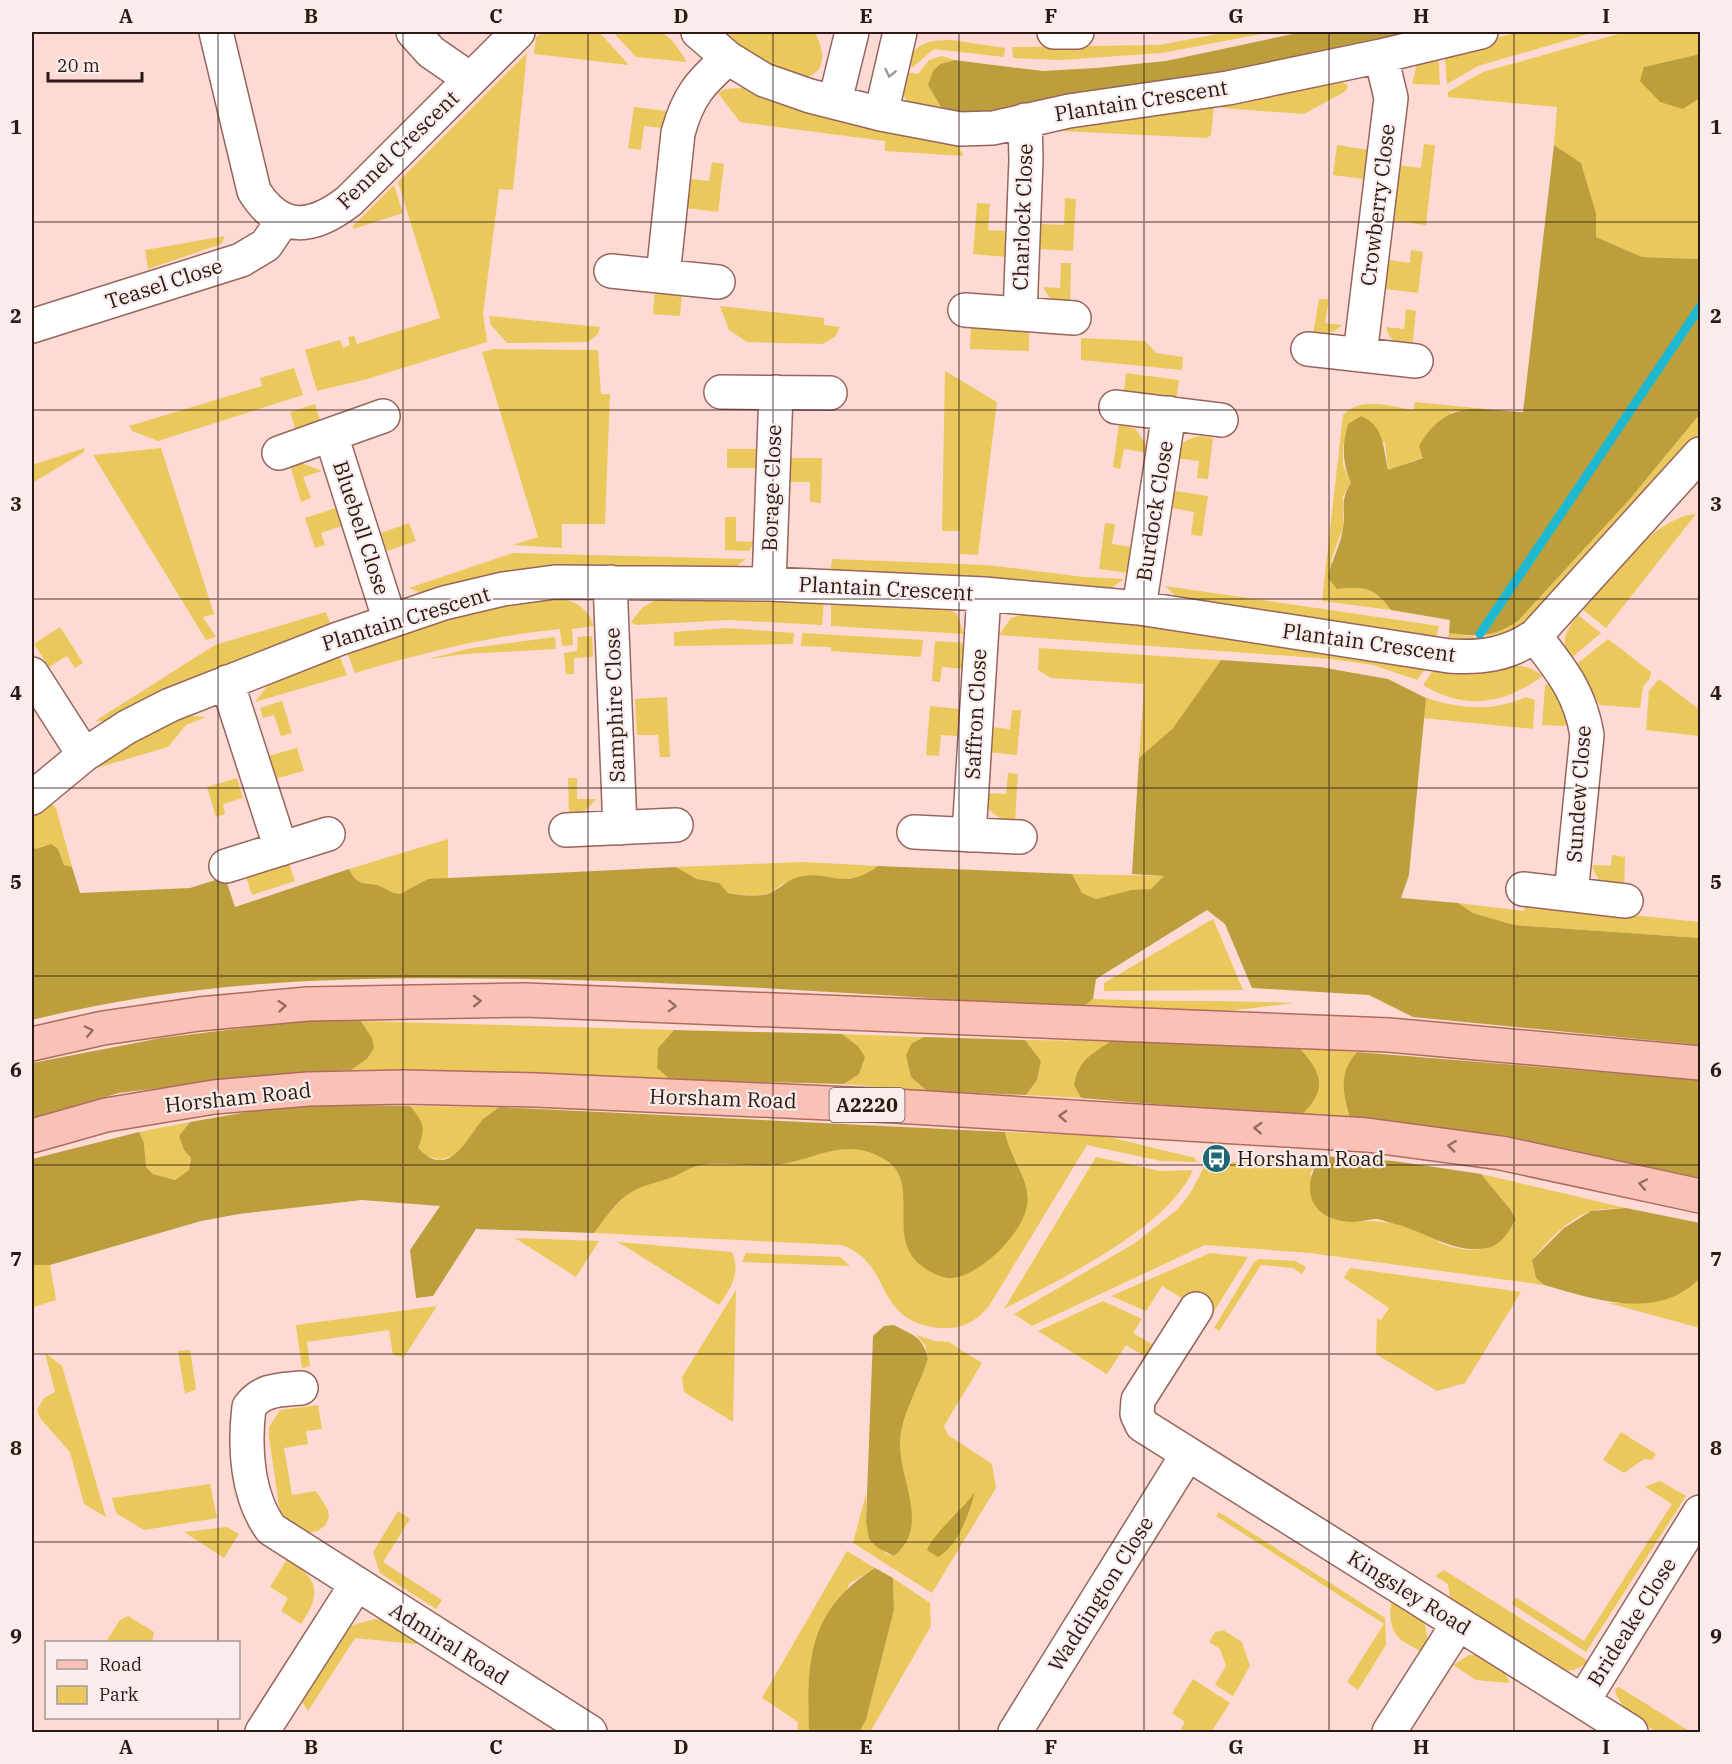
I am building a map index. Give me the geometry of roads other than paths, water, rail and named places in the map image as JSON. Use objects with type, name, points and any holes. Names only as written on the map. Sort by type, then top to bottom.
[{"type":"main road","points":[[32,1044],[103,1028],[199,1014],[307,1004],[525,1000],[1389,1035],[1701,1063]]},
{"type":"main road","name":"Horsham Road","points":[[32,1136],[106,1115],[214,1096],[308,1089],[536,1090],[895,1106],[1367,1135],[1501,1153],[1701,1196]]},
{"type":"street","points":[[216,32],[254,191],[264,208],[282,220]]},
{"type":"street","points":[[413,32],[431,52],[470,79]]},
{"type":"street","name":"Fennel Crescent","points":[[282,220],[301,224],[315,222],[330,216],[349,201],[518,32]]},
{"type":"street","points":[[698,32],[728,58],[764,80],[810,96],[881,114],[900,32]]},
{"type":"street","points":[[835,101],[852,32]]},
{"type":"street","points":[[1054,32],[1077,32]]},
{"type":"street","name":"Plantain Crescent","points":[[881,114],[960,129],[993,128],[1112,104],[1228,88],[1482,32]]},
{"type":"street","name":"Crowberry Close","points":[[1360,355],[1390,98],[1381,56]]},
{"type":"street","points":[[663,276],[678,133],[684,112],[701,82],[728,58]]},
{"type":"street","name":"Charlock Close","points":[[1020,314],[1026,160],[1025,120]]},
{"type":"street","name":"Teasel Close","points":[[32,326],[241,260],[266,245],[282,220]]},
{"type":"street","points":[[611,271],[718,282]]},
{"type":"street","points":[[965,310],[1074,318]]},
{"type":"street","points":[[1308,349],[1416,361]]},
{"type":"street","points":[[721,392],[830,393]]},
{"type":"street","name":"Borage Close","points":[[769,584],[776,392]]},
{"type":"street","points":[[1116,406],[1221,420]]},
{"type":"street","name":"Burdock Close","points":[[1139,608],[1169,413]]},
{"type":"street","points":[[279,453],[383,416]]},
{"type":"street","name":"Bluebell Close","points":[[331,435],[390,621]]},
{"type":"street","name":"Plantain Crescent","points":[[32,798],[84,754],[127,727],[170,705],[390,621],[444,603],[503,589],[555,582],[769,584],[984,594],[1139,608],[1449,656],[1485,657],[1501,654],[1517,648],[1535,636],[1695,473]]},
{"type":"street","name":"Samphire Close","points":[[610,582],[620,828]]},
{"type":"street","name":"Saffron Close","points":[[969,835],[984,594]]},
{"type":"street","name":"Sundew Close","points":[[1535,636],[1575,690],[1584,713],[1587,735],[1572,894]]},
{"type":"street","points":[[32,674],[84,754]]},
{"type":"street","points":[[227,682],[281,849]]},
{"type":"street","points":[[566,830],[676,825]]},
{"type":"street","points":[[914,832],[1020,837]]},
{"type":"street","points":[[226,866],[328,834]]},
{"type":"street","points":[[1523,889],[1626,901]]},
{"type":"street","name":"Kingsley Road","points":[[1196,1309],[1138,1400],[1137,1414],[1142,1425],[1630,1732]]},
{"type":"street","name":"Admiral Road","points":[[301,1388],[266,1392],[256,1398],[249,1407],[250,1481],[255,1501],[271,1529],[590,1732]]},
{"type":"street","name":"Waddington Close","points":[[1016,1732],[1187,1455]]},
{"type":"street","name":"Brideake Close","points":[[1583,1701],[1701,1512]]},
{"type":"street","points":[[262,1732],[356,1585]]},
{"type":"street","points":[[1389,1732],[1458,1624]]},
{"type":"waterway","points":[[1480,634],[1700,307]]},
{"type":"place","name":"Horsham Road","points":[[1216,1159]]}]
